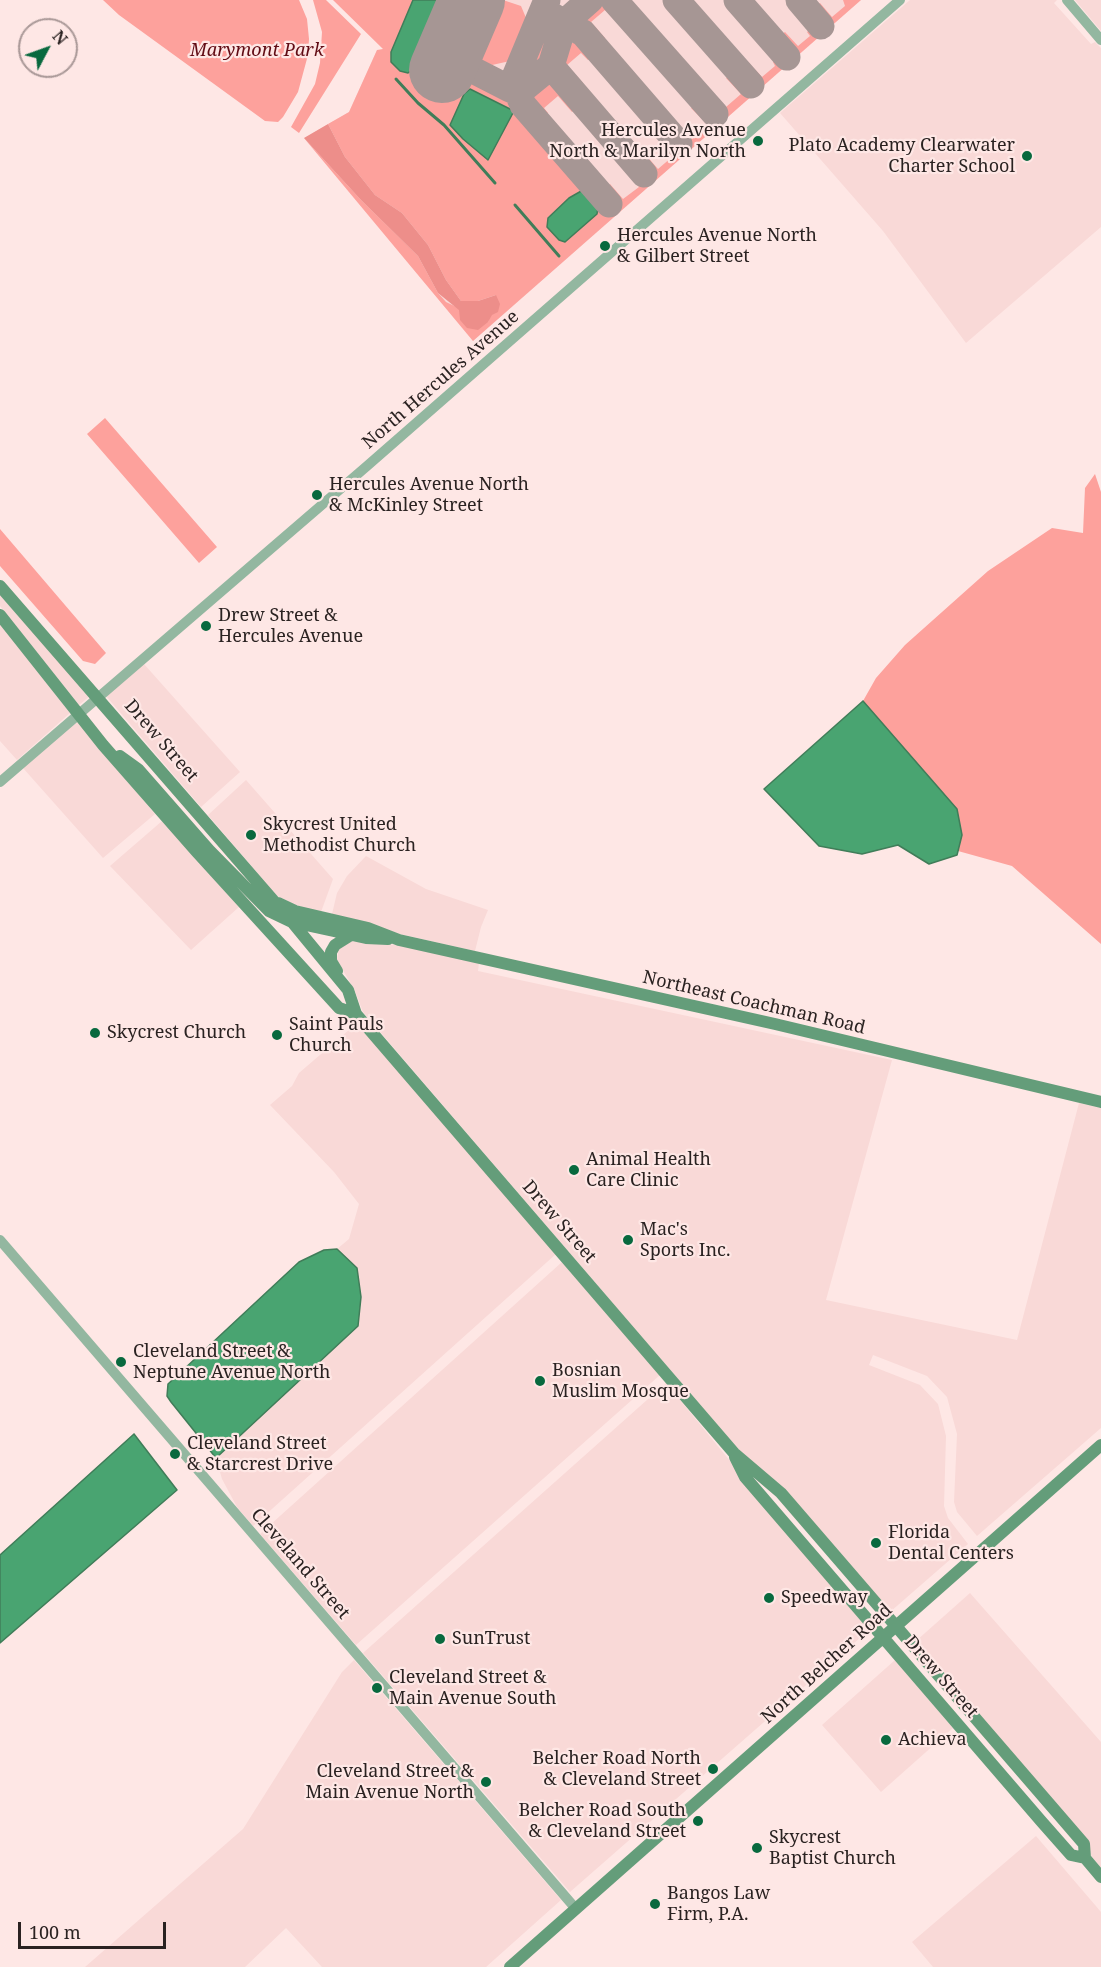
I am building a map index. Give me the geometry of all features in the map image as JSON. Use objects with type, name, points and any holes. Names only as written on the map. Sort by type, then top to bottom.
[{"type":"main road","name":"Drew Street","points":[[0,586],[98,696],[292,922],[348,990],[356,1014],[734,1453],[781,1493],[1084,1844],[1085,1858],[1101,1877]]},
{"type":"main road","name":"Drew Street","points":[[0,615],[103,745],[257,902],[268,911],[292,922]]},
{"type":"main road","name":"Drew Street","points":[[169,813],[339,1008],[356,1014]]},
{"type":"main road","points":[[169,813],[187,815],[215,844],[238,859]]},
{"type":"main road","name":"Northeast Coachman Road","points":[[273,900],[295,911],[368,928],[399,940]]},
{"type":"main road","name":"Northeast Coachman Road","points":[[292,922],[351,935],[399,940],[775,1024],[1101,1102]]},
{"type":"main road","points":[[348,990],[331,962],[331,952],[334,945],[351,935]]},
{"type":"main road","name":"North Belcher Road","points":[[510,1967],[1101,1445]]},
{"type":"main road","name":"Drew Street","points":[[734,1453],[745,1477],[1071,1855],[1085,1858]]},
{"type":"street","name":"North Hercules Avenue","points":[[0,782],[367,466],[900,0]]},
{"type":"street","points":[[1067,0],[1101,40]]},
{"type":"street","name":"Cleveland Street","points":[[0,1240],[576,1908]]},
{"type":"shaded area","points":[[405,0],[861,0],[473,341],[304,138],[349,112],[377,50],[384,50]]},
{"type":"shaded area","points":[[413,0],[443,0],[413,69],[408,73],[400,71],[391,62],[391,52]]},
{"type":"shaded area","points":[[910,0],[1057,0],[1054,3],[1091,44],[1095,42],[1101,48],[1101,227],[966,343],[883,231],[780,113]]},
{"type":"shaded area","points":[[1075,0],[1101,0],[1101,31]]},
{"type":"shaded area","points":[[470,89],[514,111],[488,160],[450,125],[464,94]]},
{"type":"shaded area","points":[[328,124],[345,157],[375,195],[402,213],[428,245],[446,280],[461,301],[478,301],[496,295],[500,304],[498,312],[478,330],[467,328],[460,320],[459,310],[438,293],[418,256],[361,200],[304,138]]},
{"type":"shaded area","points":[[583,190],[591,194],[598,206],[597,214],[565,242],[559,240],[547,227],[548,218],[569,198]]},
{"type":"shaded area","points":[[0,595],[90,696],[79,705],[0,606]]},
{"type":"shaded area","points":[[0,624],[70,713],[17,760],[0,741]]},
{"type":"shaded area","points":[[144,664],[240,772],[201,807],[106,696]]},
{"type":"shaded area","points":[[863,701],[957,809],[962,835],[957,855],[929,864],[898,845],[862,854],[819,846],[764,789]]},
{"type":"shaded area","points":[[77,721],[155,814],[103,858],[23,768]]},
{"type":"shaded area","points":[[246,780],[333,879],[321,912],[298,906],[277,896],[208,815]]},
{"type":"shaded area","points":[[162,821],[239,907],[191,950],[110,866]]},
{"type":"shaded area","points":[[366,856],[426,889],[488,910],[475,951],[400,934],[332,914],[337,893],[347,876]]},
{"type":"shaded area","points":[[352,941],[397,945],[479,963],[478,971],[892,1060],[826,1300],[1017,1340],[1079,1103],[1101,1108],[1101,1428],[977,1536],[957,1512],[954,1502],[957,1434],[947,1397],[927,1376],[873,1355],[869,1365],[920,1385],[938,1404],[946,1436],[944,1506],[948,1518],[968,1544],[890,1612],[738,1449],[363,1012],[355,991],[337,960],[339,948]]},
{"type":"shaded area","points":[[357,1023],[556,1254],[253,1526],[237,1507],[222,1479],[216,1458],[358,1326],[357,1268],[337,1249],[349,1239],[359,1204],[334,1172],[270,1105],[292,1086],[299,1073]]},
{"type":"shaded area","points":[[337,1249],[357,1268],[361,1297],[358,1326],[216,1458],[167,1396],[168,1384],[299,1262],[324,1250]]},
{"type":"shaded area","points":[[562,1262],[660,1375],[356,1645],[260,1534]]},
{"type":"shaded area","points":[[666,1383],[869,1630],[570,1892],[363,1653]]},
{"type":"shaded area","points":[[134,1434],[177,1490],[0,1643],[0,1555]]},
{"type":"shaded area","points":[[970,1593],[1101,1742],[1101,1868],[916,1641]]},
{"type":"shaded area","points":[[354,1660],[561,1900],[486,1967],[322,1967],[286,1928],[245,1967],[85,1967],[243,1829],[342,1672]]},
{"type":"shaded area","points":[[895,1660],[953,1728],[881,1792],[822,1725]]},
{"type":"shaded area","points":[[1036,1836],[1101,1912],[1101,1967],[933,1967],[912,1942]]},
{"type":"green space","name":"Marymont Park","points":[[103,0],[299,0],[307,19],[309,39],[308,55],[298,92],[278,122],[265,121],[119,15]]},
{"type":"green space","points":[[313,0],[326,0],[361,34],[299,133],[291,127],[315,84],[320,63],[322,32]]},
{"type":"green space","points":[[333,0],[413,0],[391,52],[391,62],[413,69],[443,0],[453,0],[426,63],[514,102],[607,208],[614,202],[606,192],[610,184],[623,199],[639,187],[634,181],[641,176],[648,175],[640,158],[645,154],[658,169],[672,157],[668,152],[673,148],[679,149],[684,144],[681,136],[685,132],[692,139],[708,125],[691,108],[700,104],[710,115],[716,117],[721,101],[726,107],[741,94],[726,78],[732,73],[749,87],[753,82],[744,67],[749,63],[762,77],[775,66],[773,62],[778,57],[786,59],[790,56],[779,41],[780,36],[785,32],[798,46],[810,36],[807,32],[814,26],[820,28],[824,23],[815,12],[815,8],[820,3],[832,17],[845,6],[843,0],[861,0],[473,341],[304,138],[361,200],[418,256],[438,293],[446,302],[488,322],[496,295],[478,301],[461,301],[446,280],[428,245],[402,213],[375,195],[345,157],[328,124],[349,112],[377,50],[383,49]]},
{"type":"green space","points":[[503,0],[521,6],[529,25],[510,61],[492,65],[482,61],[475,53],[473,41],[488,6]]},
{"type":"green space","points":[[595,0],[610,0],[616,7],[610,15],[605,10],[591,22],[605,38],[600,42],[597,42],[580,22],[581,13]]},
{"type":"green space","points":[[545,29],[553,34],[550,53],[544,64],[521,82],[539,35]]},
{"type":"green space","points":[[569,43],[586,43],[593,53],[588,60],[581,53],[567,65],[583,83],[576,87],[559,68],[561,48]]},
{"type":"green space","points":[[549,74],[577,103],[577,107],[572,112],[558,96],[544,108],[548,113],[543,117],[526,101],[526,93]]},
{"type":"green space","points":[[105,418],[217,547],[199,563],[87,434]]},
{"type":"green space","points":[[1095,474],[1101,492],[1101,944],[1012,866],[958,851],[962,835],[957,809],[863,701],[876,678],[905,645],[988,571],[1052,528],[1083,533],[1085,488]]},
{"type":"green space","points":[[0,529],[106,653],[95,664],[83,661],[0,566]]},
{"type":"waterway","points":[[396,79],[418,103],[444,125],[495,183]]},
{"type":"waterway","points":[[515,205],[559,256]]},
{"type":"taxiway","points":[[459,30],[459,49],[469,68],[510,89],[547,0]]},
{"type":"taxiway","points":[[551,15],[564,23],[590,0]]},
{"type":"taxiway","points":[[614,0],[715,114]]},
{"type":"taxiway","points":[[676,0],[751,85]]},
{"type":"taxiway","points":[[737,0],[787,57]]},
{"type":"taxiway","points":[[799,0],[821,26]]},
{"type":"taxiway","points":[[644,174],[551,66],[564,23],[583,33],[679,144]]},
{"type":"taxiway","points":[[551,66],[518,93],[523,105],[609,204]]},
{"type":"runway","points":[[442,70],[472,0]]},
{"type":"place","name":"Hercules Avenue North & Marilyn North","points":[[758,141]]},
{"type":"place","name":"Plato Academy Clearwater Charter School","points":[[1027,156]]},
{"type":"place","name":"Hercules Avenue North & Gilbert Street","points":[[605,246]]},
{"type":"place","name":"Hercules Avenue North & McKinley Street","points":[[317,495]]},
{"type":"place","name":"Drew Street & Hercules Avenue","points":[[206,626]]},
{"type":"place","name":"Skycrest United Methodist Church","points":[[251,835]]},
{"type":"place","name":"Skycrest Church","points":[[95,1033]]},
{"type":"place","name":"Saint Pauls Church","points":[[277,1035]]},
{"type":"place","name":"Animal Health Care Clinic","points":[[574,1170]]},
{"type":"place","name":"Mac's Sports Inc.","points":[[628,1240]]},
{"type":"place","name":"Cleveland Street & Neptune Avenue North","points":[[121,1362]]},
{"type":"place","name":"Bosnian Muslim Mosque","points":[[540,1381]]},
{"type":"place","name":"Cleveland Street & Starcrest Drive","points":[[175,1454]]},
{"type":"place","name":"Florida Dental Centers","points":[[876,1543]]},
{"type":"place","name":"Speedway","points":[[769,1598]]},
{"type":"place","name":"SunTrust","points":[[440,1639]]},
{"type":"place","name":"Cleveland Street & Main Avenue South","points":[[377,1688]]},
{"type":"place","name":"Achieva","points":[[886,1740]]},
{"type":"place","name":"Belcher Road North & Cleveland Street","points":[[713,1769]]},
{"type":"place","name":"Cleveland Street & Main Avenue North","points":[[486,1782]]},
{"type":"place","name":"Belcher Road South & Cleveland Street","points":[[698,1821]]},
{"type":"place","name":"Skycrest Baptist Church","points":[[757,1848]]},
{"type":"place","name":"Bangos Law Firm, P.A.","points":[[655,1904]]}]
